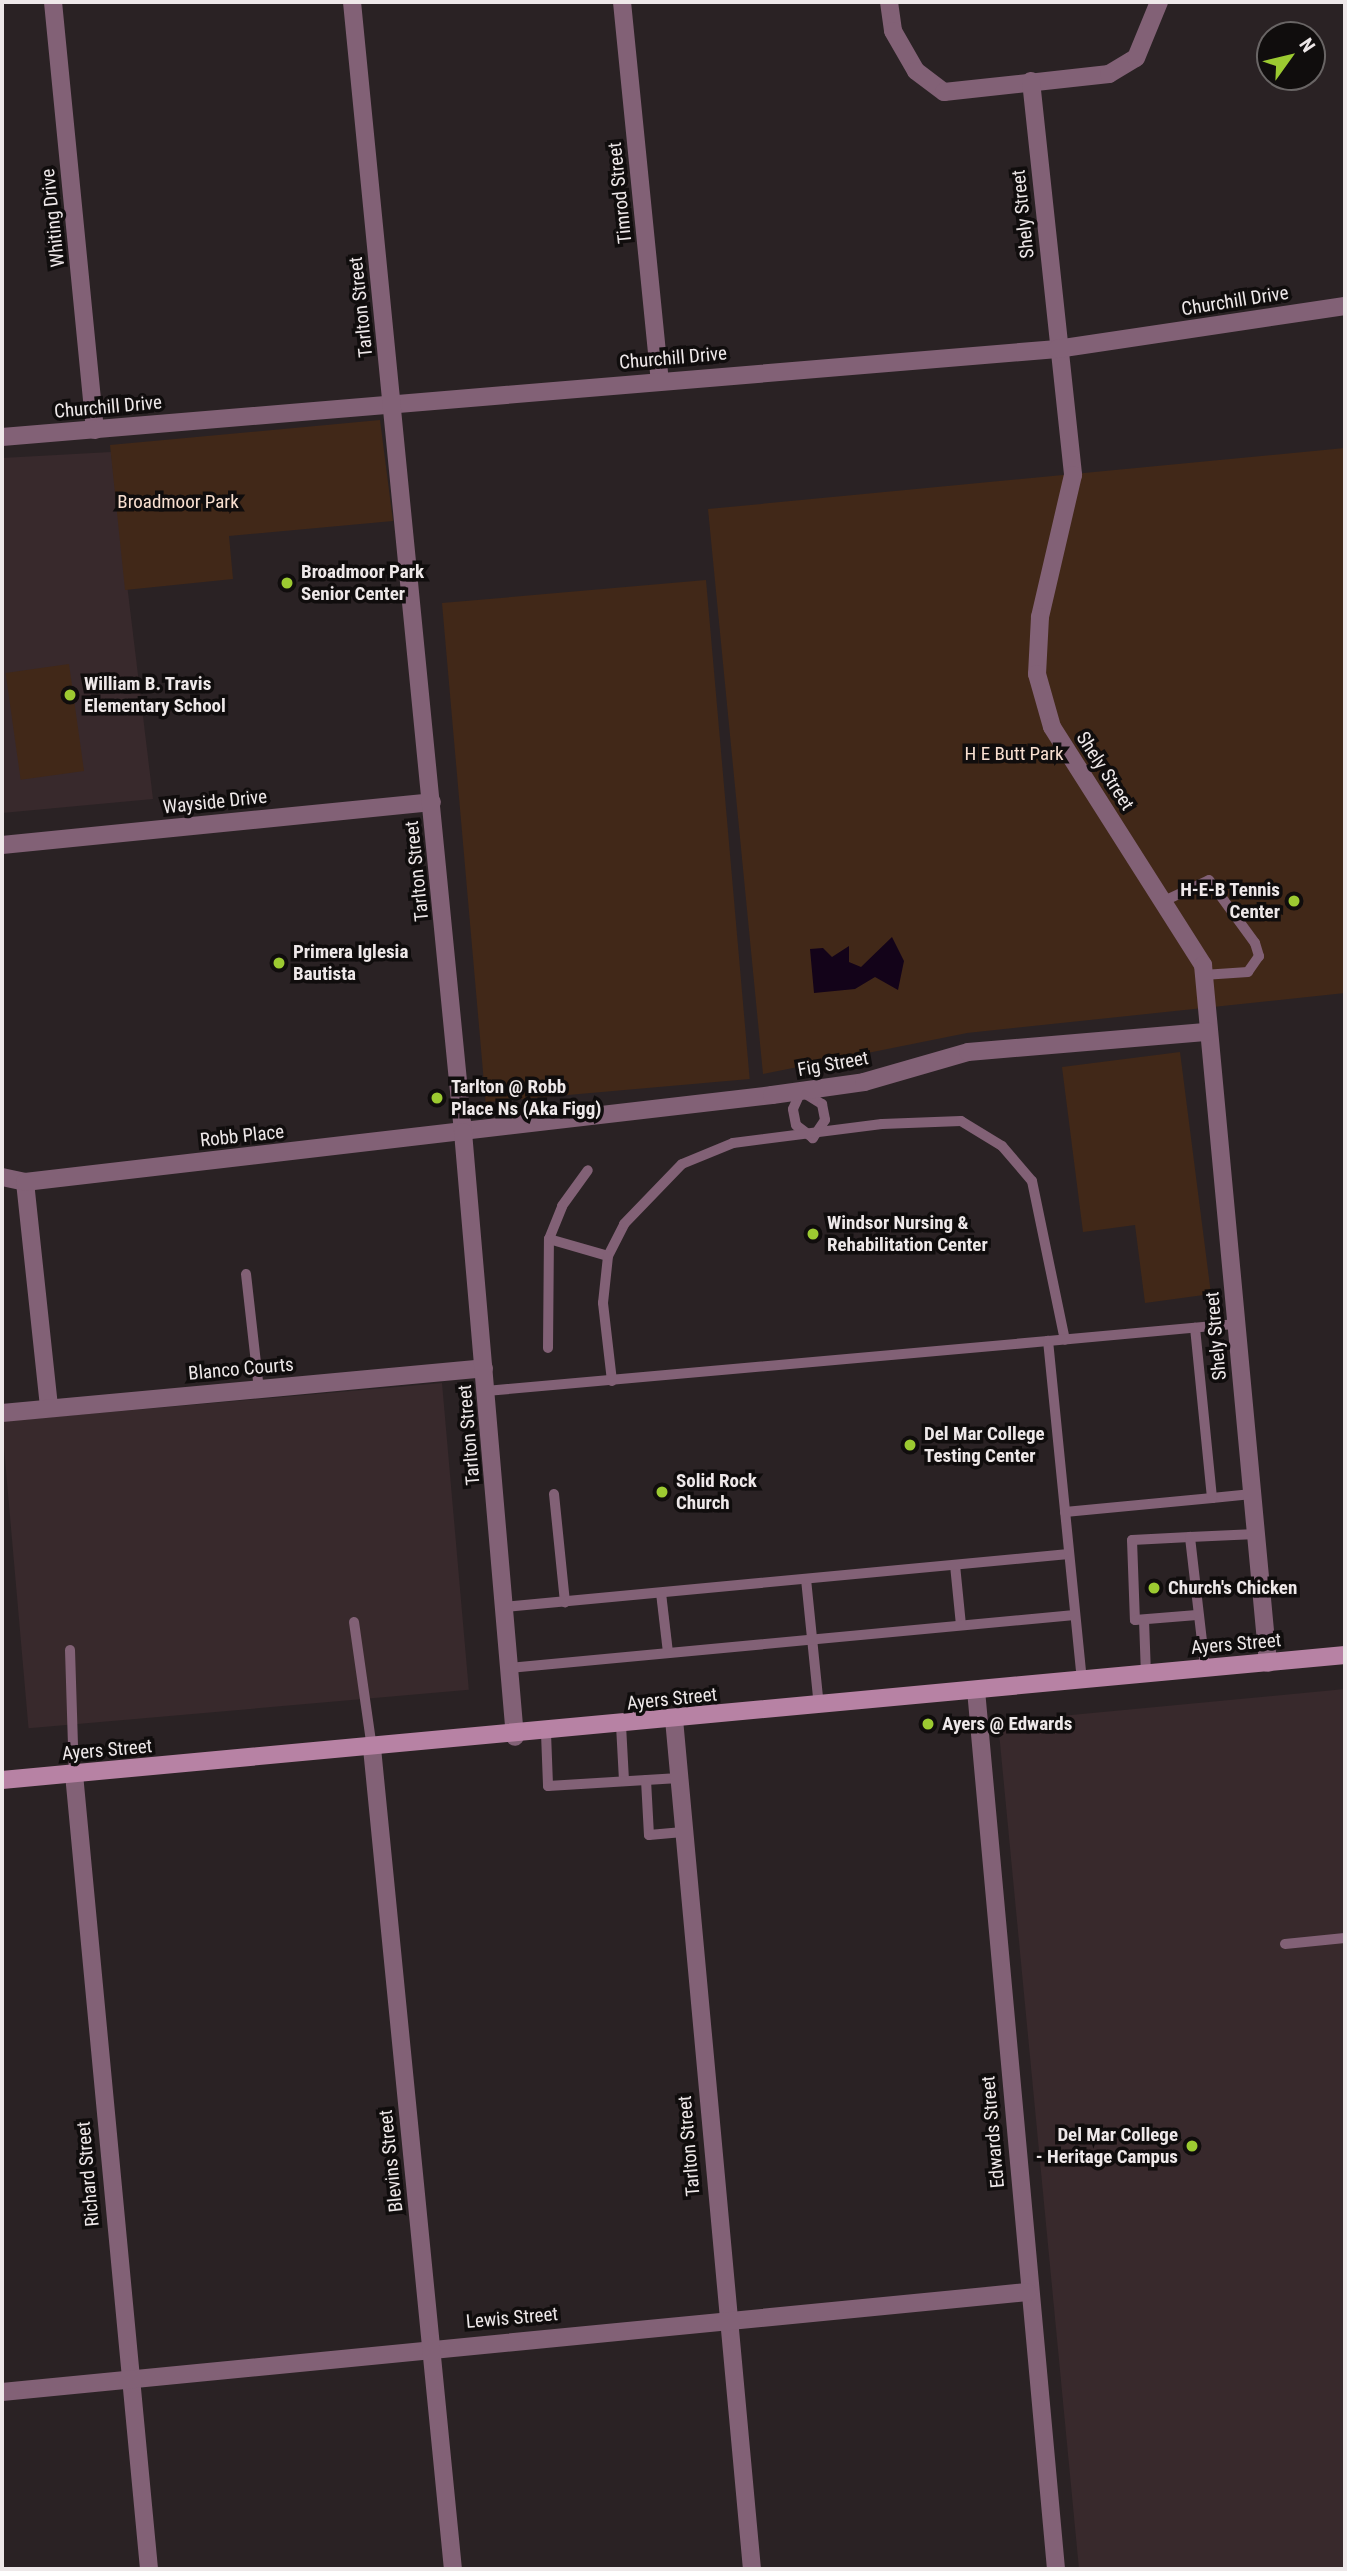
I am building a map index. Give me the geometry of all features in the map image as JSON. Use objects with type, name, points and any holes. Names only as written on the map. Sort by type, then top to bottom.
[{"type":"main road","name":"Ayers Street","points":[[2,1780],[515,1737],[674,1719],[1345,1655]]},
{"type":"street","name":"Whiting Drive","points":[[53,2],[95,430]]},
{"type":"street","name":"Tarlton Street","points":[[352,2],[432,802],[515,1737]]},
{"type":"street","name":"Timrod Street","points":[[622,2],[660,380]]},
{"type":"street","points":[[889,2],[893,31],[916,71],[944,92],[1109,74],[1136,58],[1159,2]]},
{"type":"street","name":"Shely Street","points":[[1031,81],[1057,349],[1073,475],[1040,617],[1037,674],[1052,727],[1166,900],[1203,975],[1268,1663]]},
{"type":"street","name":"Churchill Drive","points":[[2,437],[391,402],[1057,349],[1345,306]]},
{"type":"street","name":"Wayside Drive","points":[[2,845],[432,802]]},
{"type":"street","name":"Fig Street","points":[[463,1132],[864,1082],[968,1052],[1208,1032]]},
{"type":"street","name":"Robb Place","points":[[2,1177],[26,1182],[463,1132]]},
{"type":"street","points":[[26,1182],[49,1408]]},
{"type":"street","name":"Blanco Courts","points":[[2,1413],[484,1368]]},
{"type":"street","name":"Edwards Street","points":[[976,1690],[1027,2292],[1056,2569]]},
{"type":"street","name":"Tarlton Street","points":[[674,1719],[725,2320],[752,2569]]},
{"type":"street","name":"Blevins Street","points":[[373,1748],[453,2569]]},
{"type":"street","name":"Richard Street","points":[[74,1774],[129,2383],[149,2569]]},
{"type":"street","name":"Lewis Street","points":[[2,2392],[129,2383],[430,2346],[1027,2292]]},
{"type":"lane","points":[[1166,900],[1209,880],[1255,943],[1259,956],[1248,972],[1203,975]]},
{"type":"lane","points":[[801,1091],[822,1104],[825,1120],[813,1138],[796,1125],[793,1109],[801,1091]]},
{"type":"lane","points":[[612,1381],[603,1303],[608,1255],[624,1224],[682,1164],[733,1143],[813,1138],[882,1125],[961,1121],[1002,1146],[1032,1181],[1065,1340]]},
{"type":"lane","points":[[548,1348],[549,1239],[562,1206],[588,1170]]},
{"type":"lane","points":[[549,1239],[608,1255]]},
{"type":"lane","points":[[246,1274],[259,1389]]},
{"type":"lane","points":[[486,1391],[1236,1324]]},
{"type":"lane","points":[[1195,1328],[1212,1498]]},
{"type":"lane","points":[[1048,1341],[1082,1681]]},
{"type":"lane","points":[[554,1494],[565,1602]]},
{"type":"lane","points":[[1065,1512],[1252,1494]]},
{"type":"lane","points":[[1198,1615],[1135,1620],[1132,1541],[1256,1534]]},
{"type":"lane","points":[[1190,1537],[1205,1667]]},
{"type":"lane","points":[[504,1607],[1069,1554]]},
{"type":"lane","points":[[955,1565],[961,1626]]},
{"type":"lane","points":[[806,1579],[819,1706]]},
{"type":"lane","points":[[662,1592],[668,1653]]},
{"type":"lane","points":[[509,1668],[1075,1615]]},
{"type":"lane","points":[[1144,1620],[1146,1674]]},
{"type":"lane","points":[[354,1622],[373,1748]]},
{"type":"lane","points":[[70,1650],[74,1774]]},
{"type":"lane","points":[[621,1725],[624,1781]]},
{"type":"lane","points":[[546,1733],[548,1786],[679,1778]]},
{"type":"lane","points":[[646,1780],[649,1835],[684,1832]]},
{"type":"lane","points":[[1285,1944],[1345,1938]]},
{"type":"shaded area","name":"William B. Travis Elementary School","points":[[111,452],[153,799],[2,813],[2,458]]},
{"type":"shaded area","points":[[892,937],[904,961],[898,990],[875,977],[855,989],[814,993],[810,949],[823,948],[832,957],[849,946],[849,962],[861,967]]},
{"type":"shaded area","points":[[442,1383],[469,1690],[29,1728],[2,1421]]},
{"type":"shaded area","name":"Del Mar College - Heritage Campus","points":[[1345,1689],[1345,2569],[1079,2569],[998,1722]]},
{"type":"green space","name":"Broadmoor Park","points":[[380,420],[393,521],[229,536],[233,579],[125,590],[110,445]]},
{"type":"green space","name":"H E Butt Park","points":[[1345,448],[1345,993],[967,1033],[763,1074],[708,509]]},
{"type":"green space","points":[[706,580],[750,1079],[486,1102],[442,603]]},
{"type":"green space","points":[[69,664],[84,771],[21,780],[6,673]]},
{"type":"green space","points":[[1180,1052],[1211,1294],[1145,1303],[1135,1225],[1083,1232],[1062,1067]]},
{"type":"place","name":"Broadmoor Park Senior Center","points":[[287,583]]},
{"type":"place","name":"William B. Travis Elementary School","points":[[70,695]]},
{"type":"place","name":"H-E-B Tennis Center","points":[[1294,901]]},
{"type":"place","name":"Primera Iglesia Bautista","points":[[279,963]]},
{"type":"place","name":"Tarlton @ Robb Place Ns (Aka Figg)","points":[[437,1098]]},
{"type":"place","name":"Windsor Nursing & Rehabilitation Center","points":[[813,1234]]},
{"type":"place","name":"Del Mar College Testing Center","points":[[910,1445]]},
{"type":"place","name":"Solid Rock Church","points":[[662,1492]]},
{"type":"place","name":"Church's Chicken","points":[[1154,1588]]},
{"type":"place","name":"Ayers @ Edwards","points":[[928,1724]]},
{"type":"place","name":"Del Mar College - Heritage Campus","points":[[1192,2146]]}]
